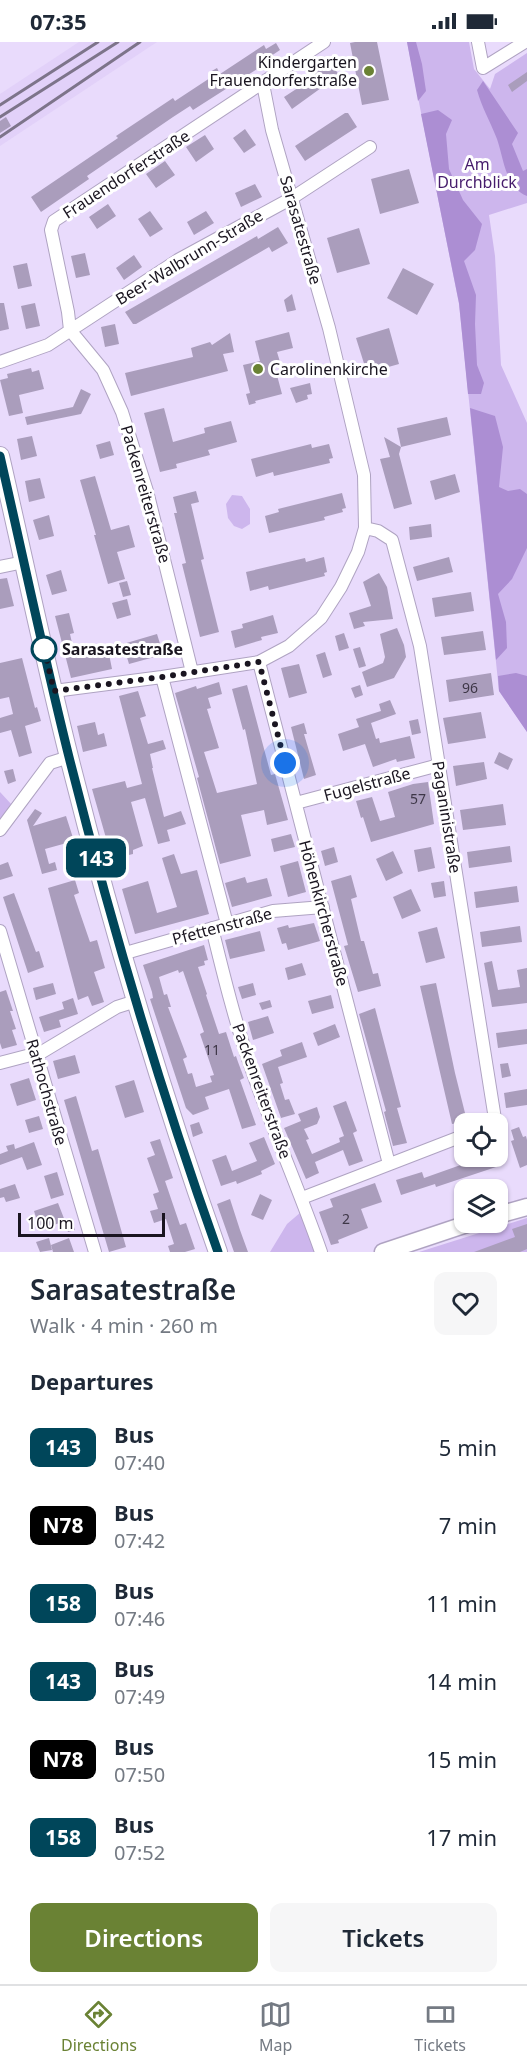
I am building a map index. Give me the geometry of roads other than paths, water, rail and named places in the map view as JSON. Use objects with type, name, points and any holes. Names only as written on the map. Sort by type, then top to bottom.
[{"type":"main road","points":[[0,456],[69,757],[122,954],[170,1114],[218,1252]]},
{"type":"street","name":"Frauendorferstraße","points":[[70,330],[51,230],[54,221],[324,42]]},
{"type":"street","points":[[478,42],[483,68],[525,42]]},
{"type":"street","name":"Sarasatestraße","points":[[54,691],[259,662],[289,646],[321,618],[341,587],[358,552],[365,528],[364,475],[329,328],[272,130],[262,84]]},
{"type":"street","name":"Beer-Walbrunn-Straße","points":[[70,330],[178,260],[292,198],[370,147]]},
{"type":"street","points":[[0,362],[48,345],[70,330]]},
{"type":"street","name":"Packenreiterstraße","points":[[70,330],[103,370],[122,412],[147,491],[192,672]]},
{"type":"street","name":"Paganinistraße","points":[[365,528],[378,531],[392,540],[420,646],[494,1113]]},
{"type":"street","points":[[0,567],[24,562]]},
{"type":"street","name":"Höhenkircherstraße","points":[[259,662],[389,1164]]},
{"type":"street","points":[[162,677],[227,924]]},
{"type":"street","points":[[0,830],[50,763],[69,757]]},
{"type":"street","name":"Fugelstraße","points":[[296,803],[439,765]]},
{"type":"street","name":"Pfettenstraße","points":[[122,954],[273,911],[323,907]]},
{"type":"street","name":"Packenreiterstraße","points":[[212,928],[231,1003],[253,1073],[321,1252]]},
{"type":"street","name":"Rathochstraße","points":[[0,931],[95,1252]]},
{"type":"street","points":[[0,1063],[36,1053],[117,1007],[136,1001]]},
{"type":"street","points":[[302,1198],[454,1139]]},
{"type":"street","points":[[508,1212],[527,1207]]},
{"type":"street","points":[[383,1252],[454,1228]]},
{"type":"railway","points":[[0,105],[98,42]]},
{"type":"railway","points":[[0,117],[118,42]]},
{"type":"railway","points":[[0,137],[140,42]]},
{"type":"place","name":"Kindergarten Frauendorferstraße","points":[[369,71]]},
{"type":"place","name":"Carolinenkirche","points":[[258,369]]},
{"type":"place","name":"Sarasatestraße","points":[[44,649]]},
{"type":"park label","name":"Am Durchblick","points":[[477,173]]}]
